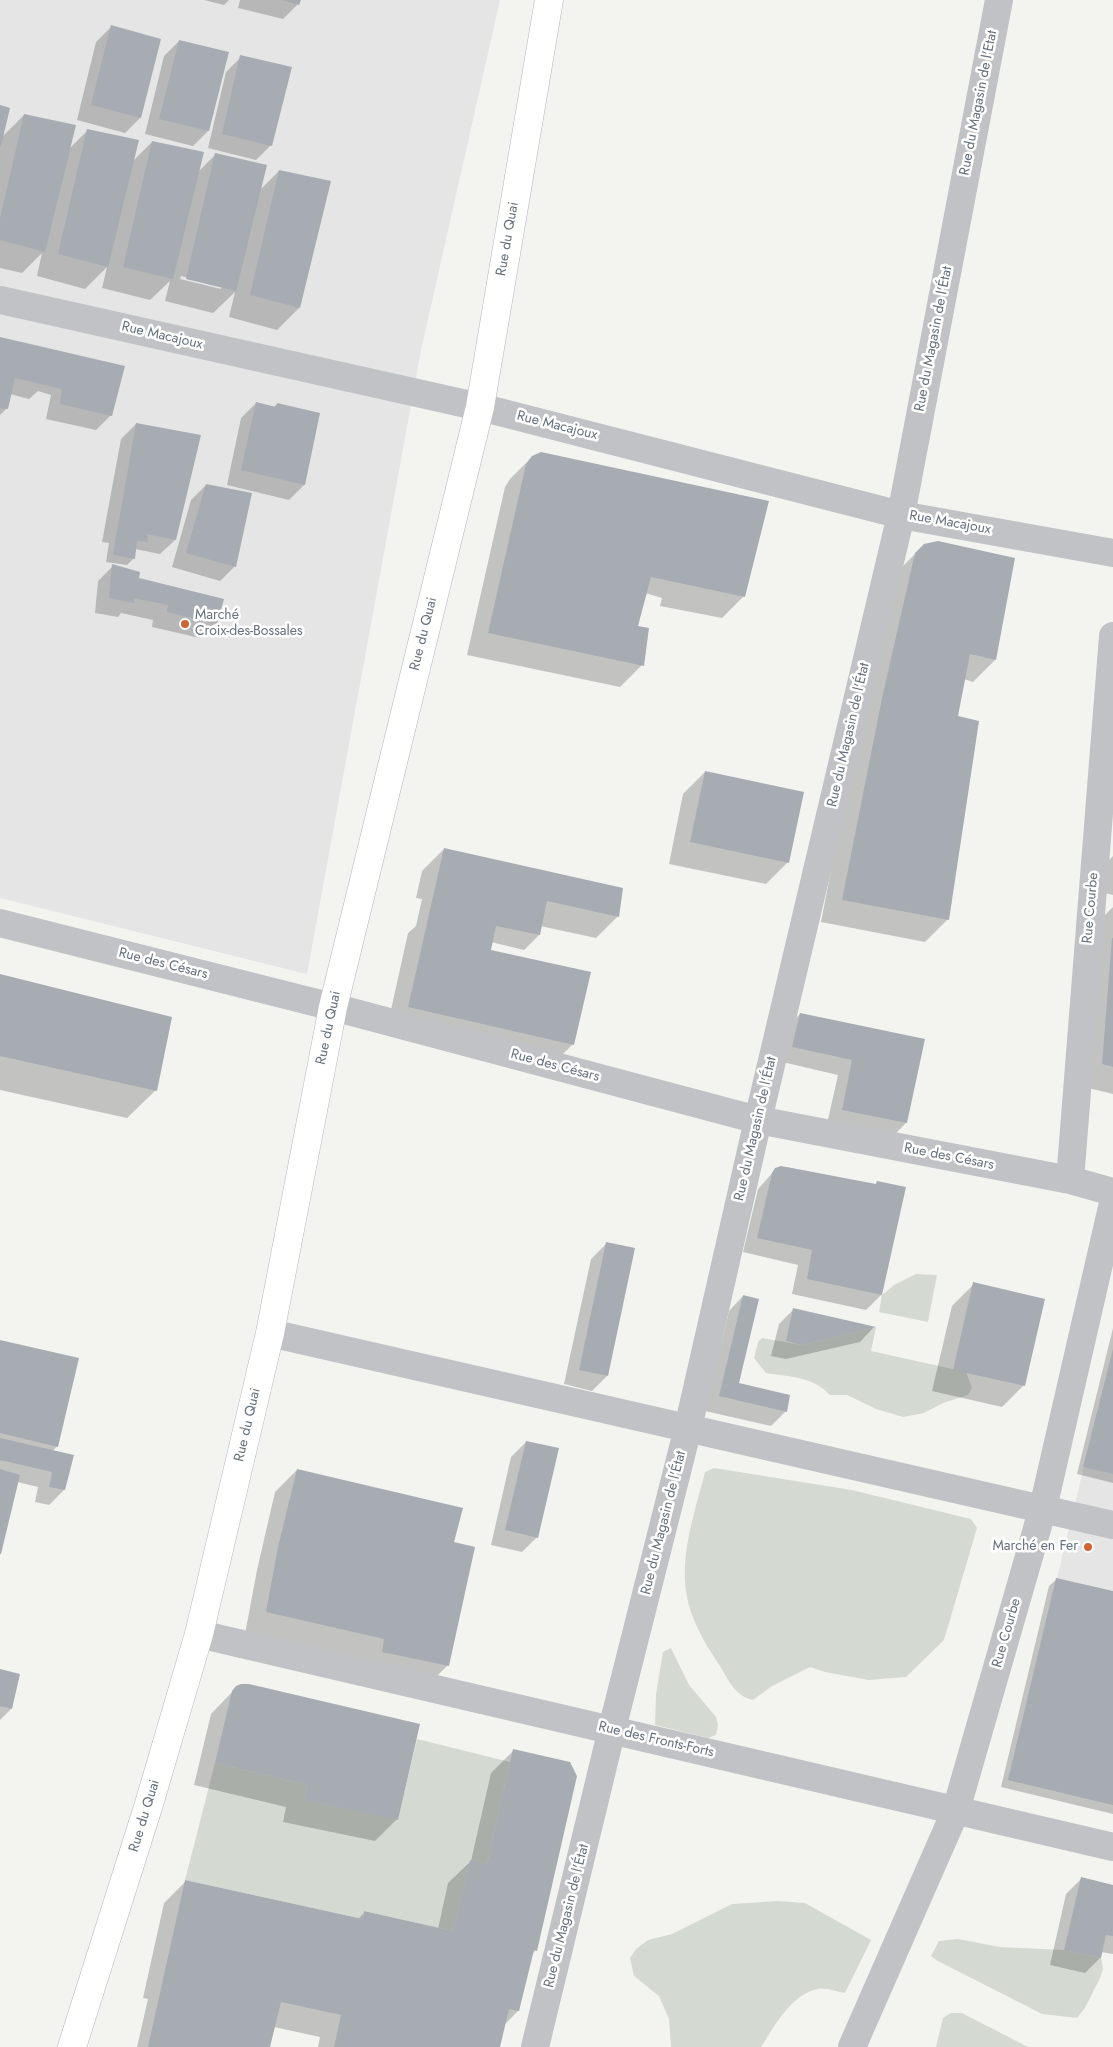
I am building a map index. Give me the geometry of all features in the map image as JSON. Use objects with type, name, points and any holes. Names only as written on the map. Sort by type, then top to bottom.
[{"type":"street","name":"Rue du Quai","points":[[72,2047],[149,1804],[199,1634],[270,1333],[333,1007],[480,406],[549,0]]},
{"type":"street","name":"Rue du Magasin de l'Etat","points":[[959,207],[999,0]]},
{"type":"street","name":"Rue du Magasin de l'État","points":[[535,2047],[612,1729],[688,1428],[758,1120],[901,515],[959,207]]},
{"type":"street","name":"Rue Macajoux","points":[[0,300],[480,406],[901,515],[1113,552]]},
{"type":"street","name":"Rue Courbe","points":[[1070,1180],[1113,636]]},
{"type":"street","name":"Rue des Césars","points":[[0,923],[333,1007],[758,1120],[1070,1180],[1113,1192]]},
{"type":"street","name":"Rue Courbe","points":[[852,2047],[956,1810],[1043,1508],[1113,1203]]},
{"type":"street","points":[[270,1333],[1043,1508],[1113,1526]]},
{"type":"street","name":"Rue des Fronts-Forts","points":[[199,1634],[1113,1847]]},
{"type":"shaded area","name":"Marché Croix-des-Bossales","points":[[0,0],[500,0],[421,350],[307,974],[0,898]]},
{"type":"shaded area","points":[[916,1274],[937,1275],[928,1322],[879,1312],[882,1295],[894,1285]]},
{"type":"shaded area","points":[[876,1327],[871,1351],[966,1372],[972,1388],[968,1395],[943,1403],[924,1413],[903,1417],[876,1409],[847,1395],[830,1395],[816,1384],[800,1378],[766,1373],[754,1358],[758,1342],[762,1338],[802,1345]]},
{"type":"shaded area","name":"Marché en Fer","points":[[1113,1347],[1113,1805],[1008,1780]]},
{"type":"shaded area","points":[[714,1468],[852,1490],[971,1519],[977,1528],[944,1640],[906,1677],[869,1680],[825,1672],[810,1667],[772,1686],[753,1700],[742,1695],[730,1682],[704,1640],[691,1612],[687,1595],[685,1559],[688,1541],[705,1472]]},
{"type":"shaded area","points":[[671,1648],[689,1685],[716,1717],[718,1725],[716,1735],[708,1738],[655,1725],[656,1694],[663,1652]]},
{"type":"shaded area","points":[[417,1739],[510,1762],[487,1864],[470,1860],[453,1931],[364,1911],[363,1919],[185,1880],[215,1763],[307,1785],[305,1800],[398,1819]]},
{"type":"shaded area","points":[[778,1901],[805,1903],[871,1940],[845,1993],[821,1989],[808,1992],[800,1997],[785,2012],[761,2047],[671,2047],[669,2019],[659,1996],[634,1976],[630,1958],[636,1949],[648,1940],[672,1934],[732,1904]]},
{"type":"shaded area","points":[[958,1939],[1000,1947],[1064,1950],[1101,1958],[1103,1969],[1085,2008],[1077,2018],[1042,2014],[931,1956],[939,1941]]},
{"type":"shaded area","points":[[951,2013],[962,2013],[1028,2047],[936,2047],[943,2018]]},
{"type":"building","points":[[282,0],[301,0],[299,5]]},
{"type":"building","points":[[111,25],[161,39],[141,118],[91,105]]},
{"type":"building","points":[[179,40],[229,52],[209,131],[159,119]]},
{"type":"building","points":[[240,55],[292,67],[272,146],[222,134]]},
{"type":"building","points":[[0,105],[10,108],[1,146],[0,146]]},
{"type":"building","points":[[24,114],[76,125],[45,252],[0,240],[0,219]]},
{"type":"building","points":[[87,129],[139,140],[108,267],[58,254]]},
{"type":"building","points":[[152,141],[204,152],[173,279],[123,267]]},
{"type":"building","points":[[215,153],[267,165],[236,291],[186,279]]},
{"type":"building","points":[[279,170],[331,181],[300,308],[250,295]]},
{"type":"building","points":[[0,337],[125,366],[112,416],[60,404],[62,389],[15,378],[8,409],[0,408]]},
{"type":"building","points":[[256,402],[276,407],[277,403],[320,413],[305,485],[241,470]]},
{"type":"building","points":[[136,423],[201,435],[176,540],[147,534],[148,542],[137,541],[135,559],[113,555]]},
{"type":"building","points":[[541,452],[769,501],[745,597],[651,577],[638,626],[649,628],[644,666],[488,633],[526,464],[532,456]]},
{"type":"building","points":[[206,484],[252,493],[236,567],[186,553]]},
{"type":"building","points":[[938,541],[1015,558],[996,660],[970,654],[958,716],[979,721],[949,920],[842,900],[882,698],[915,553],[924,544]]},
{"type":"building","points":[[112,564],[140,572],[139,578],[224,599],[217,624],[167,612],[168,605],[134,598],[134,603],[109,598]]},
{"type":"building","points":[[705,771],[804,792],[789,863],[690,842]]},
{"type":"building","points":[[444,848],[623,888],[619,917],[547,901],[540,935],[496,926],[491,950],[591,972],[574,1045],[408,1007]]},
{"type":"building","points":[[1113,938],[1113,1067],[1102,1064]]},
{"type":"building","points":[[0,974],[172,1017],[157,1091],[0,1056]]},
{"type":"building","points":[[800,1013],[925,1039],[907,1123],[842,1110],[852,1060],[792,1047]]},
{"type":"building","points":[[781,1166],[876,1184],[877,1181],[906,1187],[882,1295],[807,1279],[812,1250],[757,1238],[772,1173],[775,1168]]},
{"type":"building","points":[[606,1242],[635,1248],[608,1376],[579,1370]]},
{"type":"building","points":[[973,1282],[1045,1299],[1025,1386],[953,1370]]},
{"type":"building","points":[[743,1295],[759,1299],[739,1383],[790,1395],[787,1412],[719,1396]]},
{"type":"building","points":[[793,1308],[876,1327],[802,1345],[786,1341]]},
{"type":"building","points":[[0,1340],[79,1358],[58,1447],[0,1433]]},
{"type":"building","points":[[1113,1350],[1113,1474],[1083,1467]]},
{"type":"building","points":[[0,1438],[74,1455],[65,1490],[49,1487],[52,1472],[0,1460]]},
{"type":"building","points":[[526,1441],[559,1448],[538,1538],[505,1530]]},
{"type":"building","points":[[0,1469],[20,1475],[1,1554],[0,1554]]},
{"type":"building","points":[[297,1469],[463,1508],[454,1542],[475,1547],[449,1666],[382,1652],[384,1639],[266,1612],[278,1547]]},
{"type":"building","name":"Marché en Fer","points":[[1056,1578],[1113,1591],[1113,1805],[1008,1780]]},
{"type":"building","points":[[0,1669],[20,1674],[12,1709],[0,1706]]},
{"type":"building","points":[[241,1684],[249,1684],[420,1724],[398,1820],[305,1800],[307,1785],[215,1763],[232,1691]]},
{"type":"building","points":[[513,1749],[570,1762],[577,1776],[537,1951],[534,1950],[519,2011],[509,2009],[500,2047],[334,2047],[341,2015],[281,2002],[270,2047],[148,2047],[185,1880],[363,1919],[364,1911],[453,1931],[470,1860],[487,1864]]},
{"type":"building","points":[[1081,1877],[1113,1885],[1113,1936],[1106,1935],[1101,1958],[1064,1950]]},
{"type":"place","name":"Marché Croix-des-Bossales","points":[[185,624]]},
{"type":"place","name":"Marché en Fer","points":[[1088,1547]]}]
